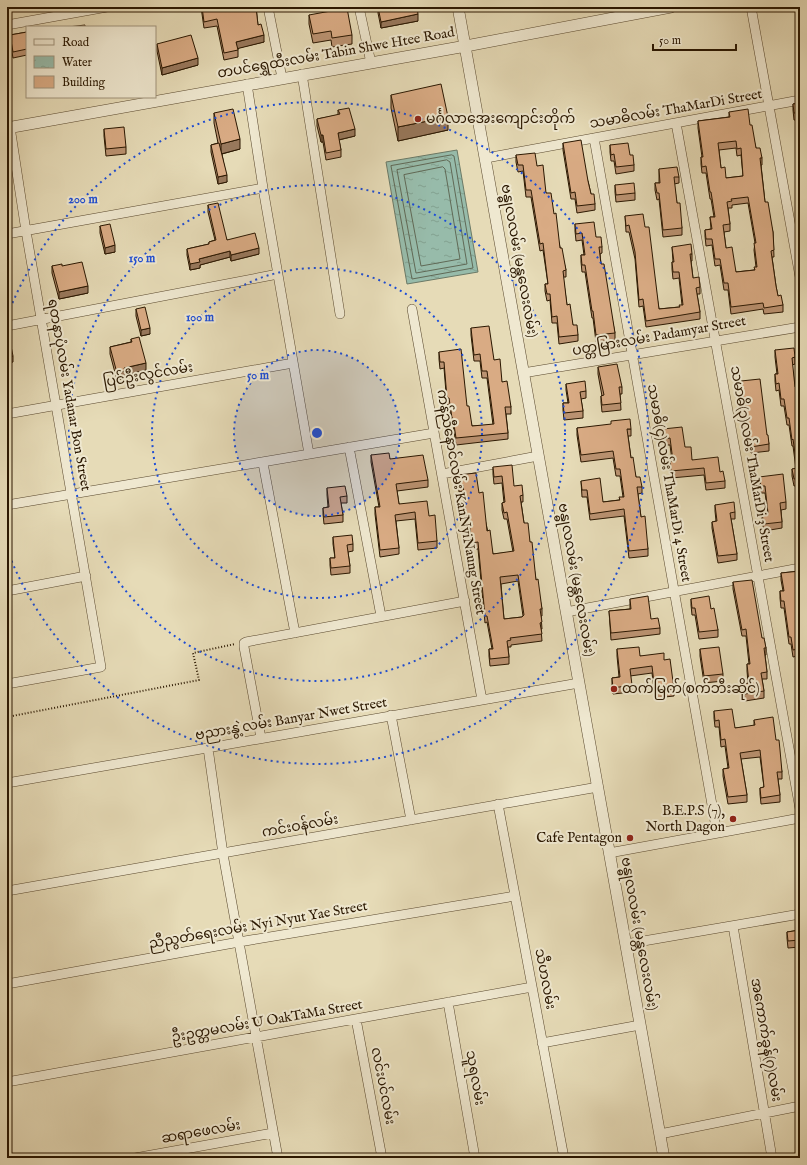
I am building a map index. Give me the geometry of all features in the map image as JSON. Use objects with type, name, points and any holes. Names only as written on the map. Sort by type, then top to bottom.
[{"type":"street","points":[[7,25],[107,7]]},
{"type":"street","points":[[268,7],[282,78]]},
{"type":"street","points":[[359,7],[371,63]]},
{"type":"street","name":"ဗန္ဓုလလမ်း (မန္တလေးလမ်း)","points":[[458,7],[664,1158]]},
{"type":"street","name":"တပင်ရွှေထီးလမ်း Tabin Shwe Htee Road","points":[[9,128],[302,74],[466,46],[671,7]]},
{"type":"street","points":[[751,7],[800,278]]},
{"type":"street","points":[[302,74],[340,314]]},
{"type":"street","points":[[247,84],[263,188],[309,454]]},
{"type":"street","name":"သမာဓိလမ်း ThaMarDi Street","points":[[486,158],[800,100]]},
{"type":"street","name":"သမာဓိ(၃)လမ်း ThaMarDi 3 Street","points":[[676,123],[800,809]]},
{"type":"street","name":"ရတနာပုံလမ်း Yadanar Bon Street","points":[[7,684],[101,667],[9,128]]},
{"type":"street","name":"သမာဓိ(၄)လမ်း ThaMarDi 4 Street","points":[[594,138],[717,833]]},
{"type":"street","points":[[7,234],[263,188]]},
{"type":"street","points":[[7,326],[278,274]]},
{"type":"street","name":"ကန်ညီနောင်လမ်း KanNyiNaung Street","points":[[412,309],[482,700]]},
{"type":"street","name":"ပတ္တမြားလမ်း Padamyar Street","points":[[524,373],[800,327]]},
{"type":"street","name":"ပြင်ဦးလွင်လမ်း","points":[[7,414],[293,363]]},
{"type":"street","points":[[7,505],[434,433]]},
{"type":"street","points":[[349,447],[381,616]]},
{"type":"street","points":[[442,474],[538,456]]},
{"type":"street","points":[[263,463],[295,633]]},
{"type":"street","points":[[566,612],[800,568]]},
{"type":"street","points":[[7,591],[86,576]]},
{"type":"street","points":[[261,738],[244,647],[246,642],[465,600]]},
{"type":"street","name":"ဗညားနွဲ့လမ်း Banyar Nwet Street","points":[[7,783],[579,683]]},
{"type":"street","points":[[391,716],[411,820]]},
{"type":"street","points":[[208,748],[223,854],[278,1158]]},
{"type":"street","name":"ကင်းဝန်လမ်း","points":[[7,891],[598,787]]},
{"type":"street","name":"သီဟလမ်း","points":[[498,804],[564,1158]]},
{"type":"street","points":[[610,853],[800,818]]},
{"type":"street","name":"ညီညွတ်ရေးလမ်း Nyi Nyut Yae Street","points":[[7,984],[239,942],[515,896]]},
{"type":"street","points":[[626,944],[800,914]]},
{"type":"street","name":"အကောက်ခွန်(၇)လမ်း","points":[[733,926],[772,1158]]},
{"type":"street","name":"ဦးဥတ္တမလမ်း U OakTaMa Street","points":[[7,1082],[532,987]]},
{"type":"street","name":"သူရလမ်း","points":[[448,1002],[475,1158]]},
{"type":"street","name":"လင်းပင်လမ်း","points":[[356,1019],[382,1158]]},
{"type":"street","points":[[542,1043],[640,1025]]},
{"type":"street","points":[[660,1134],[800,1106]]},
{"type":"street","name":"ဆရာဖေလမ်း","points":[[135,1158],[176,1154],[273,1133]]},
{"type":"path","points":[[7,717],[199,680],[193,653],[246,642]]},
{"type":"water","points":[[457,150],[478,272],[407,284],[386,162]]},
{"type":"building","points":[[202,7],[256,7],[258,25],[261,24],[264,35],[236,42],[238,50],[224,53],[217,19],[204,22]]},
{"type":"building","points":[[378,7],[417,7],[418,14],[381,22]]},
{"type":"building","points":[[347,8],[352,35],[332,38],[331,31],[313,34],[309,15]]},
{"type":"building","points":[[26,32],[26,49],[13,52],[10,35]]},
{"type":"building","points":[[191,35],[198,58],[162,68],[157,44]]},
{"type":"building","points":[[441,84],[448,117],[398,127],[391,95]]},
{"type":"building","points":[[800,103],[799,130],[797,113],[794,113],[793,104]]},
{"type":"building","points":[[349,108],[355,129],[338,133],[341,150],[326,153],[323,135],[321,135],[317,119],[340,114],[338,110]]},
{"type":"building","points":[[233,109],[240,139],[221,144],[214,113]]},
{"type":"building","points":[[748,109],[750,125],[752,125],[756,148],[760,148],[765,202],[768,202],[773,232],[774,250],[771,251],[776,286],[778,296],[781,295],[783,305],[764,308],[763,303],[731,307],[728,283],[724,283],[720,259],[715,259],[712,239],[706,239],[705,230],[712,229],[710,217],[715,217],[706,166],[702,167],[701,157],[703,157],[698,121],[730,117],[729,112]],"holes":[[[736,141],[737,149],[741,148],[743,176],[726,178],[725,167],[721,168],[718,143]],[[748,197],[756,243],[754,243],[757,267],[754,267],[755,270],[736,272],[732,247],[726,248],[723,225],[730,224],[727,202],[732,201],[731,199]]]},
{"type":"building","points":[[124,127],[126,147],[106,149],[104,129]]},
{"type":"building","points":[[581,140],[588,181],[591,194],[594,194],[595,204],[577,206],[575,192],[571,193],[563,143]]},
{"type":"building","points":[[219,143],[227,175],[218,177],[211,145]]},
{"type":"building","points":[[628,143],[630,155],[633,155],[634,165],[616,167],[614,154],[611,155],[610,145]]},
{"type":"building","points":[[535,153],[537,166],[543,165],[546,193],[551,193],[554,214],[556,213],[560,248],[562,248],[566,270],[563,271],[567,305],[570,304],[573,325],[577,325],[578,335],[559,337],[557,316],[552,317],[550,294],[547,294],[545,284],[548,284],[543,243],[540,244],[531,190],[526,190],[523,165],[518,165],[516,155]]},
{"type":"building","points":[[677,167],[679,177],[674,177],[677,203],[680,203],[682,228],[663,230],[659,193],[657,193],[655,183],[660,183],[659,169]]},
{"type":"building","points":[[634,183],[635,193],[616,195],[615,185]]},
{"type":"building","points":[[218,203],[227,240],[255,233],[259,248],[231,255],[230,251],[199,259],[200,262],[190,264],[187,249],[209,244],[209,242],[216,240],[208,205]]},
{"type":"building","points":[[643,214],[645,227],[649,227],[659,309],[680,307],[679,305],[683,305],[679,272],[673,272],[672,262],[674,262],[672,247],[691,244],[692,254],[690,254],[693,278],[699,277],[700,287],[696,288],[700,312],[646,321],[643,299],[639,300],[635,252],[629,225],[626,226],[625,216]]},
{"type":"building","points":[[594,222],[596,237],[601,237],[602,247],[599,247],[601,264],[604,264],[615,333],[596,335],[585,265],[582,265],[581,255],[585,255],[582,233],[576,234],[575,224]]},
{"type":"building","points":[[110,224],[115,245],[105,248],[100,226]]},
{"type":"building","points":[[82,262],[88,286],[59,292],[52,266],[62,264],[62,266]]},
{"type":"building","points":[[145,307],[150,328],[141,330],[136,309]]},
{"type":"building","points":[[489,326],[494,360],[500,359],[502,382],[507,381],[511,407],[505,407],[508,433],[456,438],[449,398],[447,398],[444,362],[440,362],[439,352],[461,349],[467,406],[469,406],[472,426],[494,424],[487,371],[482,371],[480,354],[474,355],[471,328]]},
{"type":"building","points":[[7,336],[9,336],[13,356],[7,357]]},
{"type":"building","points":[[139,337],[146,363],[124,368],[125,371],[117,373],[110,347],[132,342],[131,339]]},
{"type":"building","points":[[794,348],[795,357],[792,358],[795,387],[798,387],[800,400],[800,478],[794,479],[792,469],[797,468],[793,439],[792,440],[789,418],[787,418],[784,399],[781,399],[779,383],[776,384],[775,374],[778,374],[775,350]]},
{"type":"building","points":[[617,364],[622,387],[619,387],[621,403],[602,405],[601,396],[604,395],[598,367]]},
{"type":"building","points":[[760,379],[769,444],[751,447],[741,381]]},
{"type":"building","points":[[585,381],[586,391],[580,392],[583,411],[564,413],[563,403],[569,403],[566,384]]},
{"type":"building","points":[[630,419],[631,429],[627,429],[631,458],[633,457],[636,477],[640,477],[642,487],[637,487],[641,517],[645,516],[648,549],[629,551],[624,509],[590,514],[587,490],[582,490],[581,481],[600,478],[603,502],[620,500],[619,497],[624,497],[620,469],[616,469],[613,451],[581,455],[577,428],[611,424],[611,421]]},
{"type":"building","points":[[682,427],[685,447],[691,447],[692,460],[718,457],[720,472],[723,471],[725,481],[706,483],[704,468],[671,471],[670,461],[673,461],[670,438],[664,439],[663,429]]},
{"type":"building","points":[[389,453],[390,459],[423,455],[428,480],[396,484],[399,504],[427,501],[429,516],[435,515],[437,541],[418,543],[415,512],[395,515],[399,548],[380,550],[375,507],[380,507],[371,455]]},
{"type":"building","points":[[512,465],[514,486],[522,485],[523,495],[520,496],[524,523],[528,523],[530,542],[532,542],[536,580],[538,579],[542,609],[540,609],[542,622],[540,623],[542,634],[510,638],[511,640],[507,641],[509,657],[490,659],[489,649],[493,649],[487,616],[485,616],[478,542],[472,543],[469,522],[467,522],[463,485],[459,485],[458,475],[476,473],[479,493],[483,492],[487,531],[490,530],[493,554],[514,551],[507,512],[504,513],[502,503],[505,502],[502,476],[494,477],[493,467]],"holes":[[[518,575],[524,615],[522,617],[504,619],[500,577]]]},
{"type":"building","points":[[783,474],[786,502],[780,503],[782,522],[764,524],[762,514],[768,513],[765,486],[761,486],[759,477]]},
{"type":"building","points":[[345,486],[347,496],[340,497],[343,515],[324,517],[323,508],[329,507],[327,488]]},
{"type":"building","points":[[734,502],[735,512],[730,513],[737,554],[718,556],[712,522],[717,521],[715,505]]},
{"type":"building","points":[[352,535],[353,544],[347,545],[350,566],[331,568],[330,558],[335,558],[333,537]]},
{"type":"building","points":[[800,571],[800,661],[798,661],[797,649],[793,650],[791,637],[789,637],[784,601],[781,601],[780,591],[784,591],[781,573]]},
{"type":"building","points":[[752,580],[762,638],[764,638],[766,648],[764,648],[767,672],[761,673],[764,691],[745,694],[744,684],[749,683],[747,664],[750,664],[746,629],[742,630],[733,582]]},
{"type":"building","points":[[648,596],[651,619],[658,618],[660,628],[611,633],[609,611],[631,609],[630,599]]},
{"type":"building","points":[[709,596],[711,609],[714,608],[718,630],[699,632],[695,608],[692,608],[691,599]]},
{"type":"building","points":[[639,647],[640,656],[664,653],[664,660],[670,659],[674,689],[655,692],[652,666],[630,669],[632,685],[613,688],[612,678],[620,677],[617,649]]},
{"type":"building","points":[[719,647],[723,674],[704,676],[700,649]]},
{"type":"building","points":[[798,701],[800,701],[800,715]]},
{"type":"building","points":[[732,709],[735,728],[755,725],[754,720],[773,717],[776,740],[779,740],[782,772],[777,772],[780,795],[761,798],[760,788],[764,787],[760,750],[740,753],[747,795],[728,797],[723,769],[729,768],[725,739],[721,740],[719,720],[715,721],[714,711]]},
{"type":"building","points":[[800,930],[800,940],[788,941],[787,932]]},
{"type":"place","name":"မင်္ဂလာအေးကျောင်းတိုက်","points":[[418,119]]},
{"type":"place","name":"ထက်မြက်(စက်ဘီးဆိုင်)","points":[[614,689]]},
{"type":"place","name":"B.E.P.S (7), North Dagon","points":[[733,819]]},
{"type":"place","name":"Cafe Pentagon","points":[[630,838]]}]
